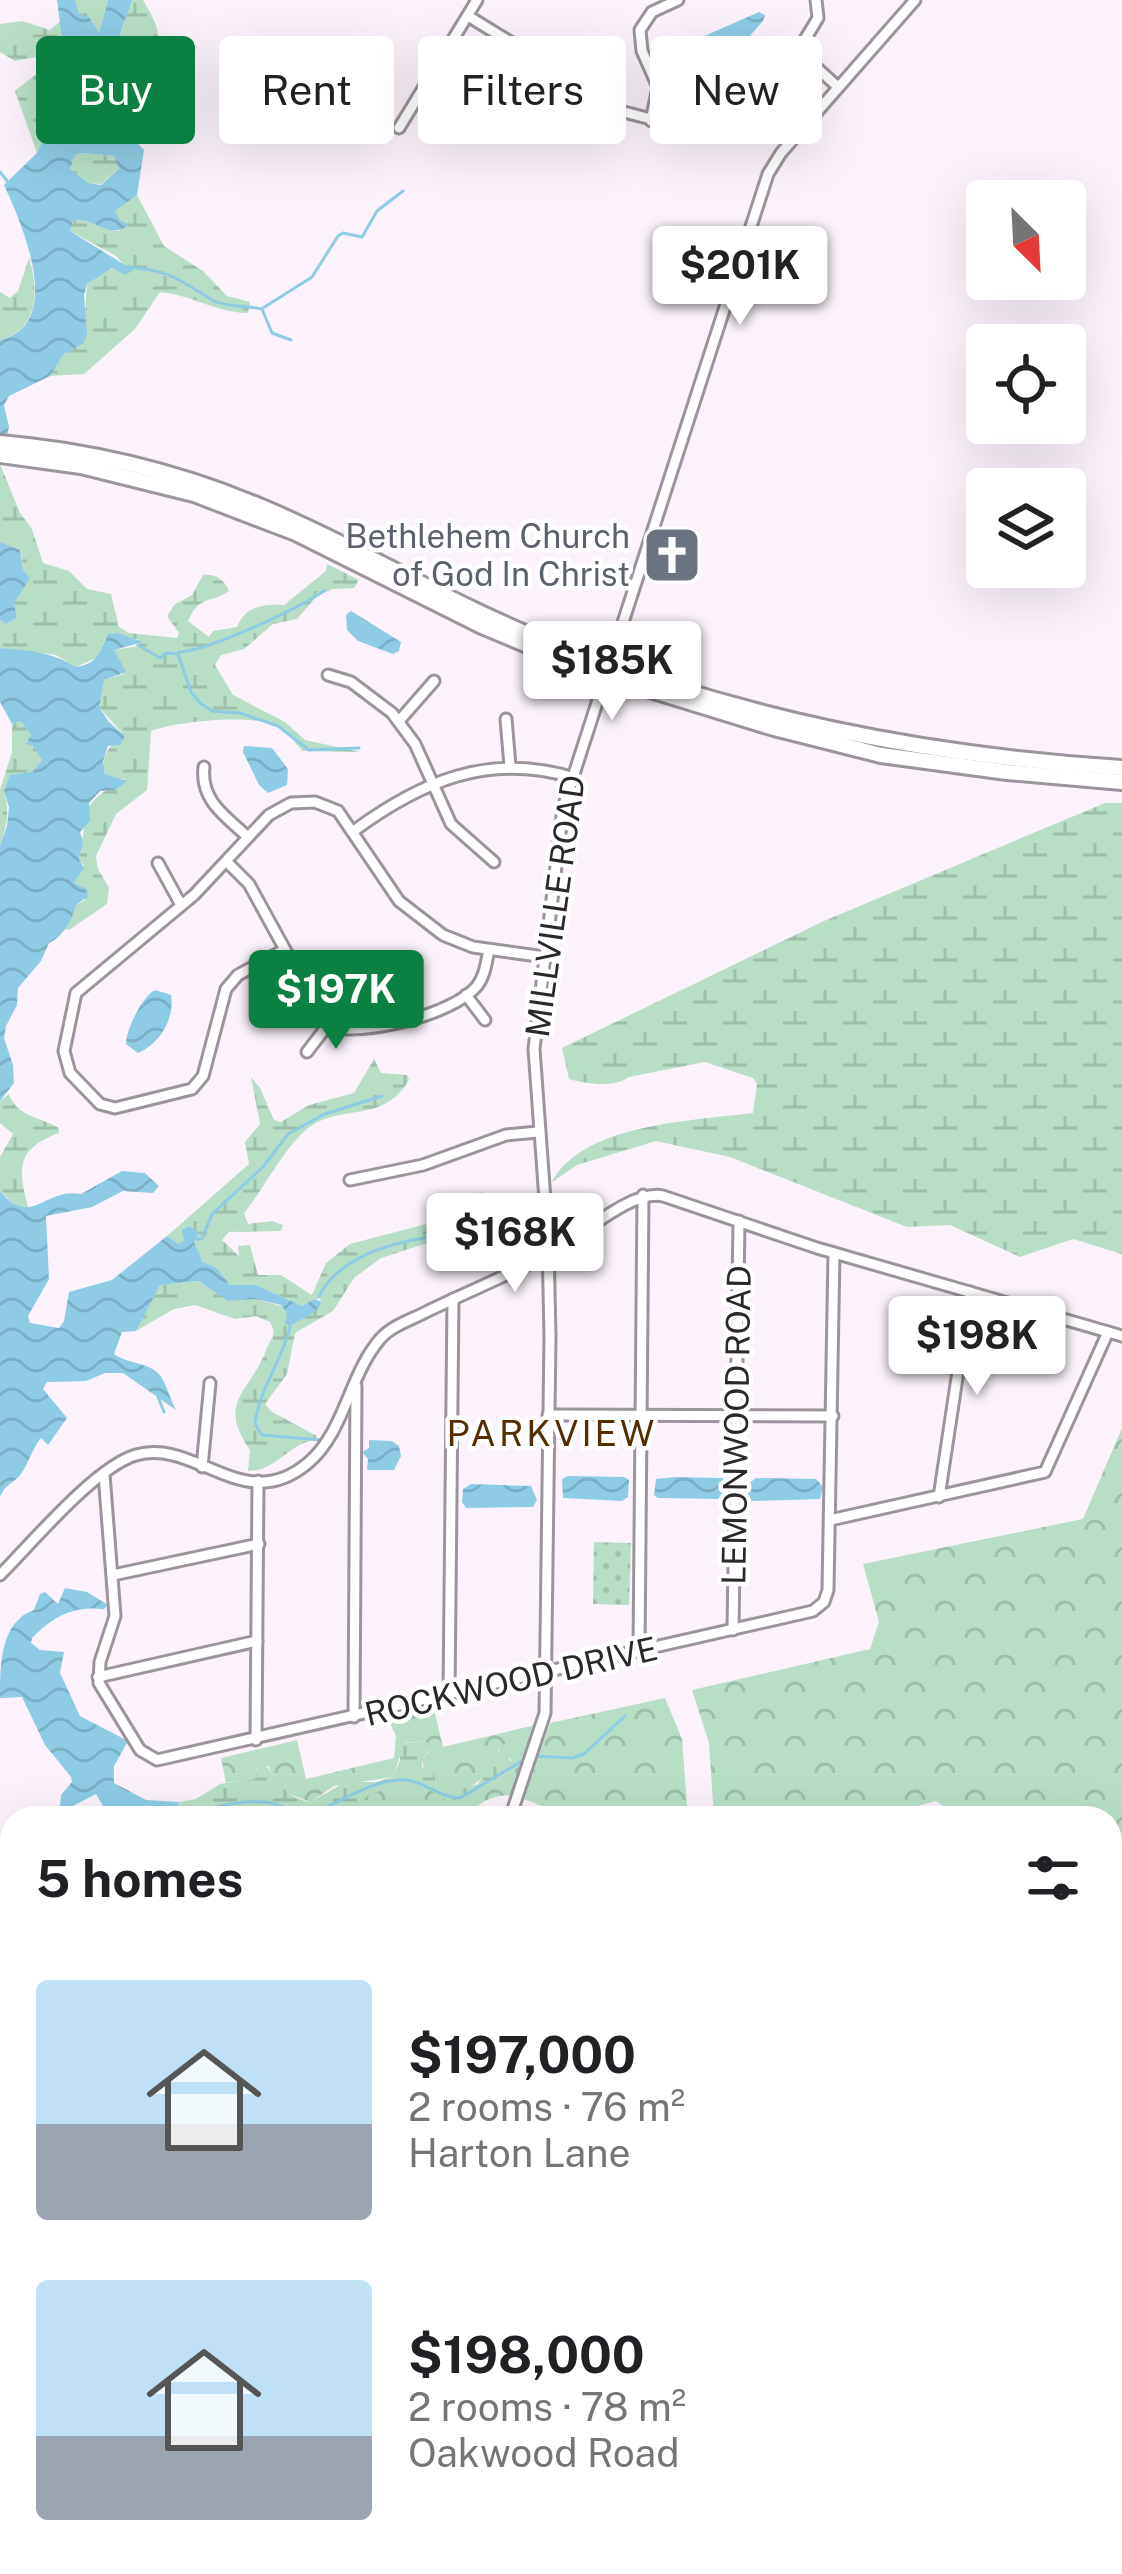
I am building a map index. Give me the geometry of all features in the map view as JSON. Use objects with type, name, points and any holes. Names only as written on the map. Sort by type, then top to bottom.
[{"type":"main road","points":[[0,443],[142,480],[266,520],[482,626],[774,728],[881,755],[1122,782]]},
{"type":"main road","points":[[0,455],[19,451]]},
{"type":"main road","points":[[605,670],[838,734],[1015,761],[1122,768]]},
{"type":"street","points":[[456,36],[477,0]]},
{"type":"street","points":[[650,68],[636,25],[678,0]]},
{"type":"street","points":[[806,36],[815,25],[816,0]]},
{"type":"street","name":"MILLVILLE ROAD","points":[[514,1806],[544,1719],[548,1255],[534,1049],[563,808],[761,190],[781,153],[915,0]]},
{"type":"street","points":[[468,16],[512,43],[558,92],[650,121]]},
{"type":"street","points":[[822,73],[838,87]]},
{"type":"street","points":[[398,128],[418,96]]},
{"type":"street","points":[[328,675],[351,682],[384,704],[415,744],[460,836],[494,862]]},
{"type":"street","points":[[399,721],[434,681]]},
{"type":"street","points":[[506,718],[509,766]]},
{"type":"street","points":[[205,767],[202,780],[208,797],[248,837]]},
{"type":"street","points":[[355,830],[400,799],[491,767],[541,768],[572,777]]},
{"type":"street","points":[[284,950],[238,975],[226,988],[198,1084],[184,1093],[123,1108],[107,1107],[94,1099],[67,1066],[64,1051],[72,1000],[81,987],[181,905],[280,808],[303,801],[338,811],[355,830],[388,886],[413,914],[443,935],[489,950],[545,957]]},
{"type":"street","points":[[158,862],[181,905]]},
{"type":"street","points":[[227,862],[249,884],[327,1025],[344,1030],[418,1017],[466,995],[483,976],[489,950]]},
{"type":"street","points":[[466,995],[485,1020]]},
{"type":"street","points":[[307,1052],[327,1025]]},
{"type":"street","points":[[350,1180],[423,1165],[506,1135],[538,1132]]},
{"type":"street","points":[[0,1575],[104,1474],[127,1459],[153,1452],[175,1455],[229,1478],[258,1481],[287,1476],[315,1457],[374,1348],[390,1331],[548,1255],[643,1195],[655,1194],[834,1253],[1122,1336]]},
{"type":"street","points":[[639,1651],[643,1195]]},
{"type":"street","name":"LEMONWOOD ROAD","points":[[733,1630],[739,1221]]},
{"type":"street","name":"ROCKWOOD DRIVE","points":[[98,1677],[148,1757],[162,1761],[813,1611],[822,1605],[828,1590],[834,1253]]},
{"type":"street","points":[[939,1497],[970,1292]]},
{"type":"street","points":[[449,1695],[453,1299]]},
{"type":"street","points":[[830,1520],[1046,1472],[1108,1331]]},
{"type":"street","points":[[354,1717],[356,1380]]},
{"type":"street","points":[[202,1467],[210,1383]]},
{"type":"street","points":[[548,1415],[833,1416]]},
{"type":"street","points":[[104,1474],[115,1621],[98,1677],[257,1641]]},
{"type":"street","points":[[256,1740],[258,1481]]},
{"type":"street","points":[[113,1575],[259,1544]]},
{"type":"green space","points":[[75,0],[108,0],[99,33],[92,21],[79,14]]},
{"type":"green space","points":[[132,0],[143,0],[158,36],[120,36]]},
{"type":"green space","points":[[62,20],[63,36],[36,36],[36,57],[15,61],[0,52],[0,24],[22,21],[50,30]]},
{"type":"green space","points":[[36,74],[36,144],[41,144],[37,153],[15,91]]},
{"type":"green space","points":[[75,155],[114,156],[119,169],[101,184],[88,183],[70,170]]},
{"type":"green space","points":[[137,195],[164,246],[203,271],[227,296],[250,302],[248,313],[160,292],[135,329],[84,374],[50,376],[64,354],[83,344],[87,284],[124,265],[70,231],[73,221],[120,231],[114,211]]},
{"type":"green space","points":[[29,258],[33,307],[22,327],[0,340],[0,292],[10,298],[18,291]]},
{"type":"green space","points":[[0,464],[43,563],[69,571],[87,589],[111,594],[119,627],[129,633],[177,638],[179,633],[167,616],[175,604],[192,595],[203,575],[219,578],[229,591],[201,603],[188,621],[209,637],[213,631],[237,627],[256,608],[284,605],[326,571],[327,564],[359,580],[354,588],[317,596],[297,619],[273,624],[244,649],[221,655],[215,665],[233,695],[285,722],[305,740],[360,752],[303,751],[279,727],[249,720],[195,722],[151,731],[147,790],[116,814],[96,856],[109,888],[107,904],[69,930],[64,929],[66,923],[76,905],[85,900],[73,883],[84,865],[79,860],[87,812],[98,797],[125,779],[108,778],[103,765],[106,753],[123,734],[99,707],[103,680],[124,674],[114,650],[139,646],[138,639],[106,637],[98,657],[76,667],[56,655],[0,648],[0,620],[6,624],[17,618],[14,603],[29,578],[21,551],[0,542]]},
{"type":"green space","points":[[21,721],[42,760],[4,791],[7,818],[0,845],[0,790],[12,752],[12,724]]},
{"type":"green space","points":[[1105,803],[1122,803],[1122,1254],[1073,1239],[1020,1257],[950,1225],[907,1227],[730,1157],[656,1141],[577,1165],[552,1182],[567,1162],[614,1136],[753,1113],[757,1084],[753,1078],[705,1062],[616,1083],[584,1082],[569,1079],[562,1048],[824,921]]},
{"type":"green space","points":[[374,1059],[381,1073],[407,1075],[409,1080],[399,1093],[377,1107],[328,1118],[306,1130],[244,1213],[248,1224],[272,1221],[283,1225],[281,1231],[229,1232],[222,1240],[239,1256],[238,1246],[250,1245],[258,1275],[281,1275],[312,1295],[326,1263],[350,1244],[445,1219],[465,1223],[468,1203],[481,1192],[494,1199],[501,1212],[531,1203],[502,1226],[491,1243],[475,1243],[455,1234],[381,1258],[354,1278],[333,1311],[295,1333],[287,1374],[265,1404],[317,1436],[266,1467],[248,1471],[250,1450],[240,1433],[236,1408],[273,1336],[270,1322],[256,1316],[235,1319],[195,1305],[174,1309],[136,1331],[136,1325],[160,1285],[197,1281],[228,1300],[255,1299],[281,1306],[287,1314],[322,1302],[319,1298],[302,1306],[256,1285],[230,1285],[217,1268],[203,1262],[194,1242],[199,1233],[179,1244],[167,1236],[249,1164],[245,1142],[260,1124],[251,1077],[274,1120],[281,1122],[309,1105],[354,1093]]},
{"type":"green space","points":[[9,1094],[23,1112],[59,1128],[59,1133],[34,1146],[23,1162],[29,1209],[17,1207],[0,1191],[0,1157],[13,1134],[0,1123],[0,1101]]},
{"type":"green space","points":[[1122,1428],[1122,1806],[944,1806],[936,1801],[917,1806],[713,1806],[709,1743],[692,1690],[870,1649],[879,1622],[863,1564],[1083,1519]]},
{"type":"green space","points":[[594,1542],[631,1543],[629,1605],[593,1604]]},
{"type":"green space","points":[[665,1698],[682,1739],[687,1806],[542,1806],[524,1799],[550,1723]]},
{"type":"green space","points":[[434,1709],[443,1747],[535,1725],[536,1735],[514,1795],[479,1806],[350,1806],[400,1784],[423,1786],[459,1799],[518,1767],[499,1748],[482,1779],[449,1793],[424,1767],[422,1758],[430,1751],[425,1741],[404,1743],[393,1777],[334,1786],[310,1802],[282,1791],[268,1766],[257,1768],[255,1779],[226,1783],[221,1758],[297,1740],[306,1779],[394,1758],[396,1736],[389,1721]]},
{"type":"green space","points":[[425,1741],[433,1747],[422,1758],[422,1767],[433,1769],[436,1784],[449,1792],[478,1784],[503,1744],[508,1745],[509,1760],[523,1765],[448,1802],[425,1787],[407,1785],[372,1793],[353,1806],[178,1806],[220,1784],[255,1779],[253,1758],[289,1794],[310,1802],[346,1782],[393,1777],[400,1760],[399,1744]]},
{"type":"water","points":[[57,0],[75,0],[79,14],[89,17],[99,33],[108,0],[132,0],[120,36],[62,36]]},
{"type":"water","points":[[759,12],[765,15],[750,36],[705,36]]},
{"type":"water","points":[[41,144],[138,144],[144,150],[137,195],[115,211],[129,225],[114,230],[81,220],[73,221],[70,231],[133,270],[126,275],[112,268],[87,284],[83,344],[64,354],[50,376],[9,396],[4,405],[9,427],[0,464],[0,340],[20,330],[31,315],[35,294],[28,247],[4,185]],"holes":[[[83,153],[114,156],[119,169],[101,185],[88,183],[70,169],[75,155]]]},
{"type":"water","points":[[0,542],[20,550],[23,570],[30,578],[14,603],[17,618],[6,624],[0,620]]},
{"type":"water","points":[[351,611],[401,642],[399,651],[393,654],[358,641],[347,630],[346,615]]},
{"type":"water","points":[[108,634],[143,642],[114,650],[126,672],[104,680],[99,707],[125,736],[120,745],[108,746],[105,774],[127,781],[115,790],[100,791],[89,803],[90,821],[80,832],[79,859],[84,868],[74,883],[86,889],[88,896],[76,905],[67,927],[49,943],[41,961],[18,988],[17,1005],[4,1038],[14,1083],[0,1101],[0,845],[9,807],[4,791],[10,775],[32,772],[42,760],[26,744],[31,735],[21,721],[12,724],[0,702],[0,648],[49,655],[76,667],[94,660]]},
{"type":"water","points":[[244,746],[272,748],[288,769],[287,785],[268,793],[259,785]]},
{"type":"water","points":[[375,983],[384,1003],[362,1010],[353,989]]},
{"type":"water","points":[[155,990],[171,995],[171,1012],[159,1037],[138,1053],[126,1044],[129,1030],[140,1006]]},
{"type":"water","points":[[122,1171],[145,1173],[159,1186],[153,1193],[123,1191],[92,1207],[46,1216],[49,1279],[28,1316],[30,1323],[59,1328],[69,1292],[112,1280],[167,1236],[179,1244],[184,1241],[182,1230],[189,1226],[199,1233],[194,1242],[203,1262],[217,1268],[230,1285],[256,1285],[302,1306],[315,1299],[322,1302],[290,1326],[285,1324],[287,1314],[281,1305],[255,1299],[228,1301],[198,1281],[160,1285],[136,1331],[122,1332],[114,1354],[159,1374],[176,1410],[123,1373],[47,1382],[43,1389],[67,1418],[48,1445],[41,1438],[21,1474],[0,1497],[0,1191],[11,1202],[30,1207],[68,1193],[81,1194]]},
{"type":"water","points":[[369,1440],[399,1446],[401,1456],[394,1470],[367,1470],[368,1459],[362,1452],[369,1448]]},
{"type":"water","points":[[624,1477],[629,1480],[628,1497],[622,1501],[563,1498],[562,1479]]},
{"type":"water","points":[[722,1478],[726,1495],[721,1499],[654,1495],[656,1479]]},
{"type":"water","points":[[756,1478],[816,1479],[823,1487],[820,1499],[752,1501],[747,1499],[747,1485]]},
{"type":"water","points":[[471,1484],[531,1486],[537,1500],[533,1507],[466,1508],[463,1489]]},
{"type":"water","points":[[65,1588],[87,1592],[108,1605],[64,1614],[40,1630],[31,1643],[40,1650],[64,1652],[60,1673],[80,1716],[128,1741],[114,1766],[114,1783],[146,1800],[179,1802],[178,1806],[103,1806],[96,1794],[73,1806],[60,1806],[71,1777],[45,1745],[22,1697],[0,1698],[4,1646],[14,1624],[34,1610],[40,1594],[45,1592],[58,1604]]},
{"type":"waterway","points":[[0,172],[8,182]]},
{"type":"waterway","points":[[263,308],[312,277],[338,236],[362,237],[377,211],[403,191]]},
{"type":"waterway","points":[[128,267],[165,274],[217,302],[262,309],[272,333],[291,340]]},
{"type":"waterway","points":[[179,652],[254,627],[325,590]]},
{"type":"waterway","points":[[138,645],[160,658],[178,654],[191,692],[212,711],[240,713],[278,726],[309,750],[359,748]]},
{"type":"waterway","points":[[192,1239],[202,1239],[212,1214],[263,1167],[288,1134],[325,1114],[382,1096]]},
{"type":"waterway","points":[[319,1296],[330,1280],[362,1257],[421,1238],[459,1233]]},
{"type":"waterway","points":[[290,1327],[255,1424],[262,1435],[321,1440]]},
{"type":"waterway","points":[[158,1397],[164,1412]]},
{"type":"waterway","points":[[535,1756],[584,1754],[625,1716]]},
{"type":"waterway","points":[[329,1806],[396,1780],[414,1781],[460,1798],[524,1760]]},
{"type":"waterway","points":[[221,1806],[249,1802],[278,1806]]},
{"type":"place","name":"Bethlehem Church of God In Christ","points":[[672,555]]},
{"type":"district","name":"PARKVIEW","points":[[552,1433]]}]
